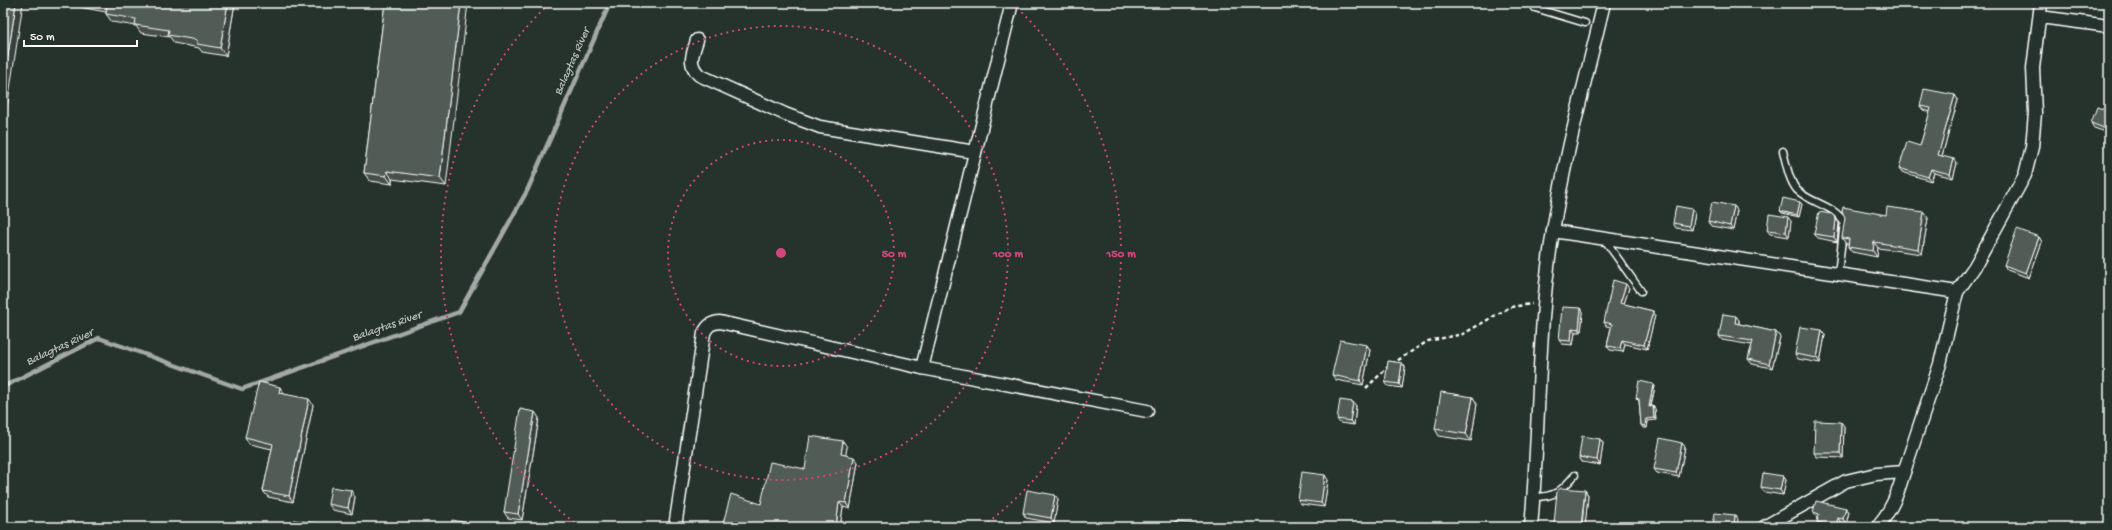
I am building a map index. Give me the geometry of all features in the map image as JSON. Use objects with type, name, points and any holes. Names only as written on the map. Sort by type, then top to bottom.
[{"type":"street","points":[[922,368],[1012,3]]},
{"type":"street","points":[[1531,527],[1534,497],[1538,389],[1552,231],[1596,26],[1604,3]]},
{"type":"street","points":[[1877,527],[1895,502],[1940,364],[1957,292],[1975,266],[2025,175],[2032,147],[2035,113],[2033,68],[2041,3]]},
{"type":"street","points":[[2040,17],[2109,26]]},
{"type":"street","points":[[697,40],[691,62],[692,67],[699,75],[801,121],[820,127],[975,152]]},
{"type":"street","points":[[1552,231],[1957,292]]},
{"type":"street","points":[[675,527],[704,333],[708,326],[713,322],[720,322],[922,368],[1147,411]]},
{"type":"street","points":[[1764,527],[1846,481],[1876,474],[1904,472]]},
{"type":"lane","points":[[1535,8],[1585,23]]},
{"type":"lane","points":[[1783,152],[1791,177],[1798,191],[1841,217],[1844,222],[1845,226],[1838,274]]},
{"type":"lane","points":[[1602,238],[1641,291]]},
{"type":"lane","points":[[1534,497],[1548,497],[1557,493],[1575,475]]},
{"type":"path","points":[[1366,388],[1393,363],[1428,341],[1463,334],[1510,307],[1545,303]]},
{"type":"building","points":[[3,3],[16,3],[3,88]]},
{"type":"building","points":[[96,3],[228,3],[220,48],[197,44],[197,40],[168,35],[169,30],[135,25],[136,19],[106,14],[107,5]]},
{"type":"building","points":[[385,3],[461,3],[440,178],[387,171],[386,176],[364,173]]},
{"type":"building","points":[[1924,89],[1955,95],[1938,155],[1954,159],[1950,174],[1931,169],[1928,177],[1899,168],[1907,142],[1920,146],[1931,108],[1920,106]]},
{"type":"building","points":[[2097,107],[2109,111],[2109,130],[2091,123]]},
{"type":"building","points":[[1783,198],[1800,202],[1797,215],[1780,211]]},
{"type":"building","points":[[1712,202],[1734,206],[1730,226],[1708,221]]},
{"type":"building","points":[[1676,206],[1692,209],[1689,226],[1673,223]]},
{"type":"building","points":[[1843,207],[1886,215],[1887,207],[1924,212],[1918,249],[1874,242],[1873,251],[1848,247],[1849,239],[1842,238],[1845,217],[1842,212]]},
{"type":"building","points":[[1819,212],[1832,214],[1836,219],[1834,237],[1814,234]]},
{"type":"building","points":[[1769,214],[1788,217],[1786,232],[1767,230]]},
{"type":"building","points":[[2017,229],[2039,237],[2026,273],[2004,265]]},
{"type":"building","points":[[1613,280],[1626,284],[1620,303],[1653,311],[1644,345],[1622,340],[1620,348],[1607,346],[1612,324],[1604,322]]},
{"type":"building","points":[[1562,307],[1581,308],[1579,329],[1572,328],[1571,341],[1559,340]]},
{"type":"building","points":[[1723,314],[1736,316],[1735,323],[1776,332],[1769,364],[1748,359],[1753,341],[1719,336]]},
{"type":"building","points":[[1800,327],[1822,330],[1817,358],[1795,354]]},
{"type":"building","points":[[1340,340],[1367,345],[1360,381],[1332,375]]},
{"type":"building","points":[[1388,361],[1402,363],[1399,384],[1385,382]]},
{"type":"building","points":[[1639,381],[1653,384],[1649,407],[1653,406],[1654,418],[1646,419],[1645,426],[1641,425],[1639,399],[1636,398]]},
{"type":"building","points":[[259,382],[280,387],[279,393],[309,399],[289,496],[263,491],[273,444],[245,437]]},
{"type":"building","points":[[1441,392],[1473,397],[1466,434],[1435,429]]},
{"type":"building","points":[[1340,400],[1353,402],[1350,421],[1337,419]]},
{"type":"building","points":[[520,409],[535,412],[518,514],[504,512]]},
{"type":"building","points":[[1815,421],[1841,422],[1840,453],[1814,453]]},
{"type":"building","points":[[810,436],[843,441],[841,454],[854,457],[846,503],[839,502],[836,527],[722,527],[731,494],[761,504],[770,462],[805,469]]},
{"type":"building","points":[[1582,436],[1600,439],[1597,460],[1579,457]]},
{"type":"building","points":[[1660,438],[1682,443],[1676,473],[1654,469]]},
{"type":"building","points":[[1302,472],[1325,475],[1321,503],[1298,500]]},
{"type":"building","points":[[1763,473],[1783,476],[1780,490],[1761,487]]},
{"type":"building","points":[[331,487],[351,490],[348,508],[328,504]]},
{"type":"building","points":[[1561,488],[1585,490],[1581,527],[1554,524],[1557,491]]},
{"type":"building","points":[[1027,490],[1055,495],[1051,518],[1023,513]]},
{"type":"building","points":[[1816,501],[1846,508],[1843,519],[1838,518],[1836,526],[1817,522],[1819,514],[1813,512]]},
{"type":"building","points":[[1715,513],[1735,515],[1734,527],[1707,527],[1707,523],[1713,524]]},
{"type":"building","points":[[294,520],[343,527],[293,527]]},
{"type":"building","points":[[452,520],[478,525],[478,527],[451,527]]},
{"type":"building","points":[[1175,522],[1196,524],[1196,527],[1174,527]]},
{"type":"waterway","name":"Balagtas River","points":[[3,387],[99,338],[242,389],[459,312],[527,191],[610,3]]}]
